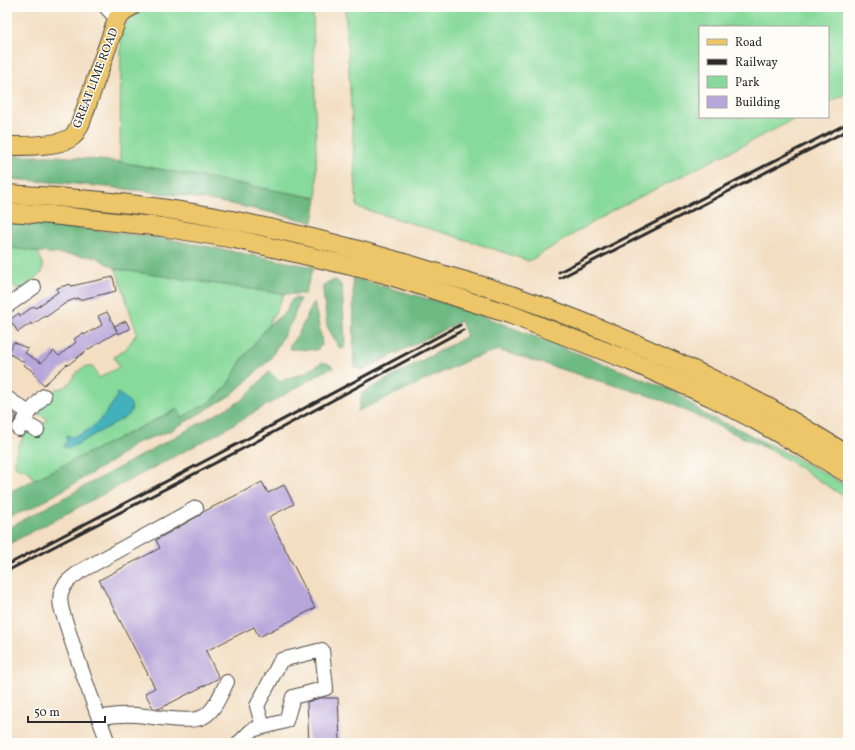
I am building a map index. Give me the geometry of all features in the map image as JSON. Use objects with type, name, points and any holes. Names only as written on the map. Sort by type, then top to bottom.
[{"type":"main road","name":"GREAT LIME ROAD","points":[[7,146],[44,145],[59,142],[73,136],[81,122],[112,13],[131,7]]},
{"type":"main road","points":[[7,194],[166,209],[237,221],[306,236],[382,264],[630,361],[711,397],[755,420],[848,474]]},
{"type":"main road","points":[[7,212],[50,215],[162,228],[235,239],[299,254],[382,264],[513,296],[635,343],[765,406],[848,455]]},
{"type":"street","points":[[9,300],[34,286]]},
{"type":"street","points":[[24,422],[44,396]]},
{"type":"street","points":[[7,398],[24,422],[37,430]]},
{"type":"street","points":[[108,743],[75,652],[62,608],[60,595],[67,581],[81,571],[196,508]]},
{"type":"street","points":[[239,743],[252,730],[286,721],[293,697],[326,688],[322,650],[281,660],[257,706],[263,727]]},
{"type":"street","points":[[99,718],[118,714],[172,719],[198,719],[204,717],[211,710],[227,682]]},
{"type":"green space","points":[[152,7],[313,7],[317,198],[120,162],[121,30],[134,15],[142,10]]},
{"type":"green space","points":[[345,7],[848,7],[848,93],[829,102],[829,26],[699,26],[699,118],[797,118],[608,213],[529,261],[457,237],[357,207]]},
{"type":"green space","points":[[7,156],[57,156],[120,162],[317,198],[313,222],[227,203],[163,193],[111,187],[7,179]]},
{"type":"green space","points":[[7,223],[45,224],[168,239],[313,267],[305,294],[284,294],[116,269],[96,257],[38,252],[7,247]]},
{"type":"green space","points":[[7,247],[38,252],[43,266],[42,273],[21,289],[16,289],[7,276]]},
{"type":"green space","points":[[116,269],[284,294],[268,326],[243,358],[225,389],[208,403],[181,418],[177,409],[34,480],[29,471],[16,467],[15,457],[28,429],[37,435],[47,419],[38,413],[56,389],[67,385],[81,369],[93,367],[99,378],[119,367],[114,357],[126,349],[137,333]]},
{"type":"green space","points":[[353,278],[464,309],[676,392],[705,415],[743,431],[770,450],[660,399],[498,350],[473,358],[358,411],[362,393],[467,336],[461,321],[363,370],[354,367]]},
{"type":"green space","points":[[336,280],[342,286],[345,340],[344,348],[340,349],[327,326],[323,290],[323,286],[328,282]]},
{"type":"green space","points":[[294,298],[300,299],[293,319],[270,359],[231,395],[170,431],[136,443],[114,460],[34,507],[7,518],[7,493],[178,409],[181,418],[208,403],[225,389],[243,358],[268,326],[287,311],[289,303]]},
{"type":"green space","points":[[314,302],[322,345],[317,350],[290,349],[290,345],[298,334]]},
{"type":"green space","points":[[323,362],[334,368],[327,370],[215,435],[7,545],[7,529],[242,400],[269,372],[279,381],[303,374]]},
{"type":"green space","points":[[743,431],[830,476],[848,488],[848,499]]},
{"type":"water","points":[[118,393],[127,399],[131,404],[132,407],[129,415],[76,445],[68,448],[64,447],[67,441],[66,436],[68,435],[71,437],[86,432],[104,416]]},
{"type":"building","points":[[113,277],[116,291],[79,300],[78,298],[67,302],[46,317],[45,316],[32,325],[31,323],[18,332],[10,320],[19,313],[20,316],[34,306],[36,308],[58,292],[57,288],[70,284],[71,286]]},
{"type":"building","points":[[107,312],[114,326],[126,321],[130,329],[118,334],[117,332],[87,350],[68,365],[67,364],[44,385],[34,374],[35,373],[24,365],[25,363],[8,353],[14,342],[28,349],[25,353],[41,363],[54,351],[59,356],[76,342],[74,339],[83,333],[84,335],[102,325],[98,316]]},
{"type":"building","points":[[7,409],[17,416],[7,434]]},
{"type":"building","points":[[262,482],[268,493],[284,485],[294,504],[269,517],[315,608],[259,637],[254,627],[206,651],[219,678],[159,709],[153,708],[145,693],[155,688],[99,580],[160,548],[156,540],[203,512]]},
{"type":"building","points":[[320,698],[338,698],[340,743],[309,743],[307,702]]},
{"type":"railway","points":[[559,272],[848,123]]},
{"type":"railway","points":[[560,278],[848,130]]},
{"type":"railway","points":[[7,565],[460,325]]},
{"type":"railway","points":[[7,571],[246,447],[463,330]]}]
